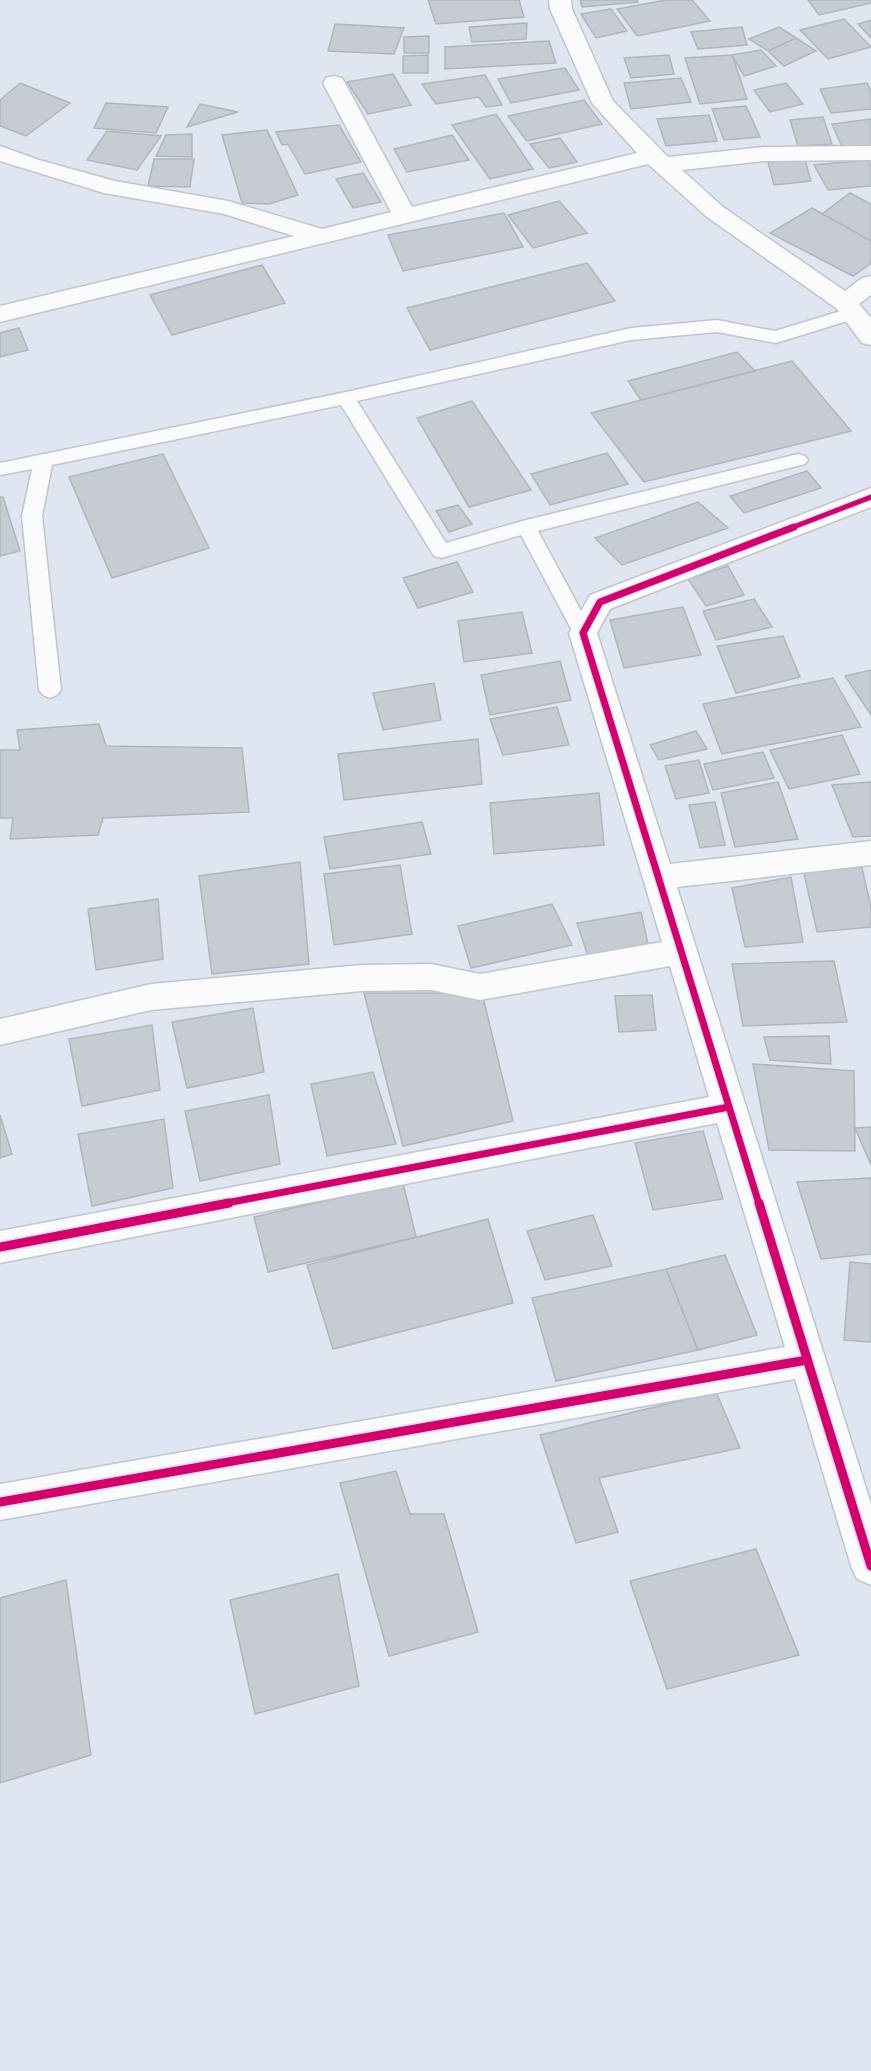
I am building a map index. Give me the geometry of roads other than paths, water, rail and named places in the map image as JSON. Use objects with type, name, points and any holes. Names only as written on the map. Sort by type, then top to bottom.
[{"type":"street","points":[[560,0],[561,9],[603,104],[658,160],[715,212],[861,322],[871,284]]},
{"type":"street","points":[[333,83],[365,138],[405,216]]},
{"type":"street","points":[[0,153],[31,165],[112,188],[228,208],[321,236]]},
{"type":"street","points":[[0,314],[405,216],[658,160],[764,154],[871,153]]},
{"type":"street","points":[[871,497],[600,602],[583,633],[871,1566]]},
{"type":"street","points":[[658,877],[871,853]]},
{"type":"street","points":[[0,1032],[151,997],[362,978],[431,977],[480,987],[681,951]]},
{"type":"street","points":[[0,1247],[729,1107]]},
{"type":"street","points":[[0,1502],[807,1360]]},
{"type":"lane","points":[[0,469],[346,398],[631,334],[717,326],[776,337],[861,322]]},
{"type":"lane","points":[[346,398],[441,551],[526,527],[798,460]]},
{"type":"lane","points":[[43,460],[32,516],[50,690]]},
{"type":"lane","points":[[526,527],[583,633]]}]
